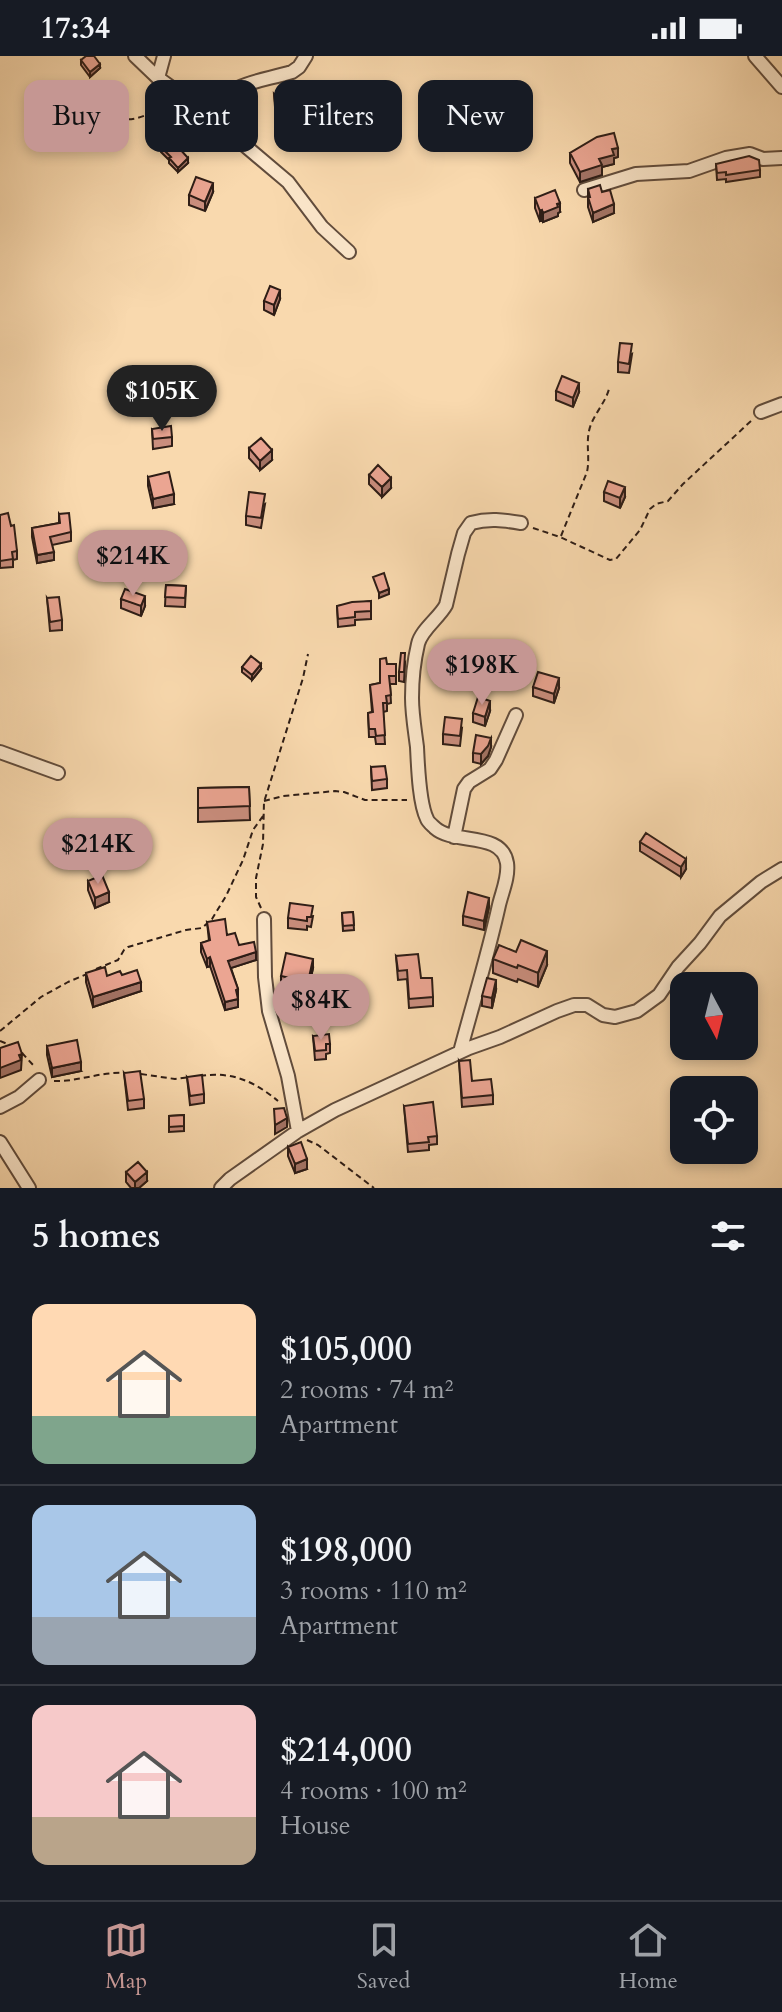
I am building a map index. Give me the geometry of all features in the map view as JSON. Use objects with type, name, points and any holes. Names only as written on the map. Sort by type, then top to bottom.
[{"type":"street","points":[[135,56],[161,80]]},
{"type":"street","points":[[158,78],[164,56]]},
{"type":"street","points":[[258,81],[292,72],[306,56]]},
{"type":"street","points":[[755,56],[782,87]]},
{"type":"street","points":[[252,152],[288,182],[322,227],[349,252]]},
{"type":"street","points":[[584,190],[636,174],[689,171],[726,158],[750,154],[763,159],[782,158]]},
{"type":"street","points":[[761,412],[782,404]]},
{"type":"street","points":[[460,1052],[489,948],[507,861],[491,843],[454,837],[438,831],[428,821],[423,804],[412,700],[418,644],[420,636],[440,616],[446,605],[464,533],[471,523],[500,519],[521,523]]},
{"type":"street","points":[[454,837],[464,789],[469,782],[490,769],[516,715]]},
{"type":"street","points":[[0,752],[58,773]]},
{"type":"street","points":[[221,1188],[298,1132],[335,1110],[460,1052],[574,1005],[587,1005],[603,1015],[615,1017],[637,1011],[659,995],[720,916],[782,869]]},
{"type":"street","points":[[264,919],[269,1011],[288,1076],[298,1132]]},
{"type":"street","points":[[0,1107],[19,1097],[39,1080]]},
{"type":"street","points":[[0,1142],[29,1188]]},
{"type":"path","points":[[560,537],[587,472],[589,431],[609,389]]},
{"type":"path","points":[[521,523],[610,560],[616,559],[640,530],[650,509],[668,501],[761,412]]},
{"type":"path","points":[[264,919],[256,897],[256,878],[263,844],[264,802],[308,654]]},
{"type":"path","points":[[264,802],[283,796],[335,791],[365,800],[413,800],[423,804]]},
{"type":"path","points":[[0,1031],[41,997],[118,960],[128,947],[202,928],[212,919],[226,896],[253,830],[263,816]]},
{"type":"path","points":[[0,1041],[11,1045]]},
{"type":"path","points":[[18,1050],[39,1074],[39,1080],[65,1081],[116,1072],[175,1079],[229,1074],[275,1098],[296,1117]]},
{"type":"path","points":[[298,1132],[374,1188]]},
{"type":"building","points":[[94,56],[100,64],[90,72],[81,60]]},
{"type":"building","points":[[614,133],[618,148],[612,149],[614,155],[599,159],[602,165],[580,172],[570,153],[597,137]]},
{"type":"building","points":[[166,152],[183,152],[188,158],[178,168]]},
{"type":"building","points":[[749,156],[759,160],[760,170],[726,175],[726,172],[717,173],[716,164]]},
{"type":"building","points":[[196,177],[213,183],[205,202],[189,195]]},
{"type":"building","points":[[600,185],[602,192],[610,190],[614,204],[593,213],[588,189]]},
{"type":"building","points":[[555,190],[560,203],[558,207],[543,213],[535,198]]},
{"type":"building","points":[[270,286],[280,290],[274,305],[264,301]]},
{"type":"building","points":[[620,343],[632,344],[629,364],[618,362]]},
{"type":"building","points":[[562,376],[579,383],[573,398],[556,391]]},
{"type":"building","points":[[171,426],[172,437],[153,439],[152,429]]},
{"type":"building","points":[[261,438],[272,450],[260,461],[249,448]]},
{"type":"building","points":[[378,465],[391,478],[382,487],[369,475]]},
{"type":"building","points":[[169,472],[174,494],[153,499],[148,477]]},
{"type":"building","points":[[608,481],[625,487],[620,498],[604,492]]},
{"type":"building","points":[[249,492],[265,494],[261,518],[246,516]]},
{"type":"building","points":[[8,513],[11,526],[14,525],[17,551],[12,552],[13,559],[0,561],[0,515]]},
{"type":"building","points":[[69,513],[71,532],[50,537],[54,552],[37,555],[32,528],[60,523],[59,514]]},
{"type":"building","points":[[384,573],[389,589],[379,593],[373,577]]},
{"type":"building","points":[[166,585],[186,586],[185,598],[165,597]]},
{"type":"building","points":[[125,589],[145,596],[141,606],[121,599]]},
{"type":"building","points":[[59,597],[62,620],[50,622],[47,598]]},
{"type":"building","points":[[371,601],[371,611],[355,612],[355,617],[338,619],[337,606]]},
{"type":"building","points":[[454,644],[465,647],[464,652],[472,654],[462,673],[448,669]]},
{"type":"building","points":[[401,653],[405,653],[404,672],[399,672]]},
{"type":"building","points":[[251,656],[261,664],[252,675],[242,667]]},
{"type":"building","points":[[386,658],[387,664],[396,664],[396,676],[389,676],[391,695],[386,696],[387,703],[383,703],[385,735],[376,736],[375,729],[369,729],[368,713],[373,712],[370,685],[380,683],[380,659]]},
{"type":"building","points":[[538,672],[559,678],[554,694],[533,687]]},
{"type":"building","points":[[478,697],[490,701],[485,717],[473,713]]},
{"type":"building","points":[[445,717],[462,719],[460,736],[443,734]]},
{"type":"building","points":[[476,735],[491,738],[481,754],[473,753]]},
{"type":"building","points":[[385,766],[387,779],[372,781],[371,767]]},
{"type":"building","points":[[249,787],[250,806],[198,808],[198,788]]},
{"type":"building","points":[[646,833],[686,859],[681,867],[640,842]]},
{"type":"building","points":[[102,875],[109,892],[95,898],[88,881]]},
{"type":"building","points":[[468,892],[489,898],[484,921],[463,916]]},
{"type":"building","points":[[290,903],[313,906],[311,917],[307,917],[307,921],[288,918]]},
{"type":"building","points":[[353,912],[354,925],[343,926],[342,913]]},
{"type":"building","points":[[225,919],[227,935],[235,933],[239,945],[254,942],[256,952],[228,961],[238,989],[238,999],[225,1002],[210,957],[207,959],[201,943],[210,940],[207,922]]},
{"type":"building","points":[[521,940],[547,951],[538,973],[493,959],[499,945],[516,952]]},
{"type":"building","points":[[286,953],[313,959],[308,982],[281,976]]},
{"type":"building","points":[[418,954],[421,978],[432,978],[433,997],[409,999],[407,970],[398,971],[396,956]]},
{"type":"building","points":[[105,967],[107,976],[137,970],[141,982],[93,997],[86,973]]},
{"type":"building","points":[[487,978],[496,980],[492,998],[482,996]]},
{"type":"building","points":[[329,1034],[330,1044],[326,1044],[326,1050],[315,1051],[313,1036]]},
{"type":"building","points":[[77,1040],[81,1062],[52,1068],[47,1046]]},
{"type":"building","points":[[18,1042],[21,1060],[0,1068],[0,1048]]},
{"type":"building","points":[[470,1060],[472,1081],[491,1079],[493,1095],[462,1098],[459,1061]]},
{"type":"building","points":[[140,1071],[144,1099],[128,1101],[124,1073]]},
{"type":"building","points":[[202,1075],[204,1094],[190,1096],[187,1077]]},
{"type":"building","points":[[433,1102],[437,1136],[428,1137],[429,1142],[408,1144],[404,1106]]},
{"type":"building","points":[[284,1108],[287,1118],[275,1125],[274,1109]]},
{"type":"building","points":[[184,1115],[184,1126],[169,1127],[169,1116]]},
{"type":"building","points":[[301,1142],[307,1159],[295,1164],[288,1147]]},
{"type":"building","points":[[138,1162],[147,1172],[135,1182],[126,1172]]}]
